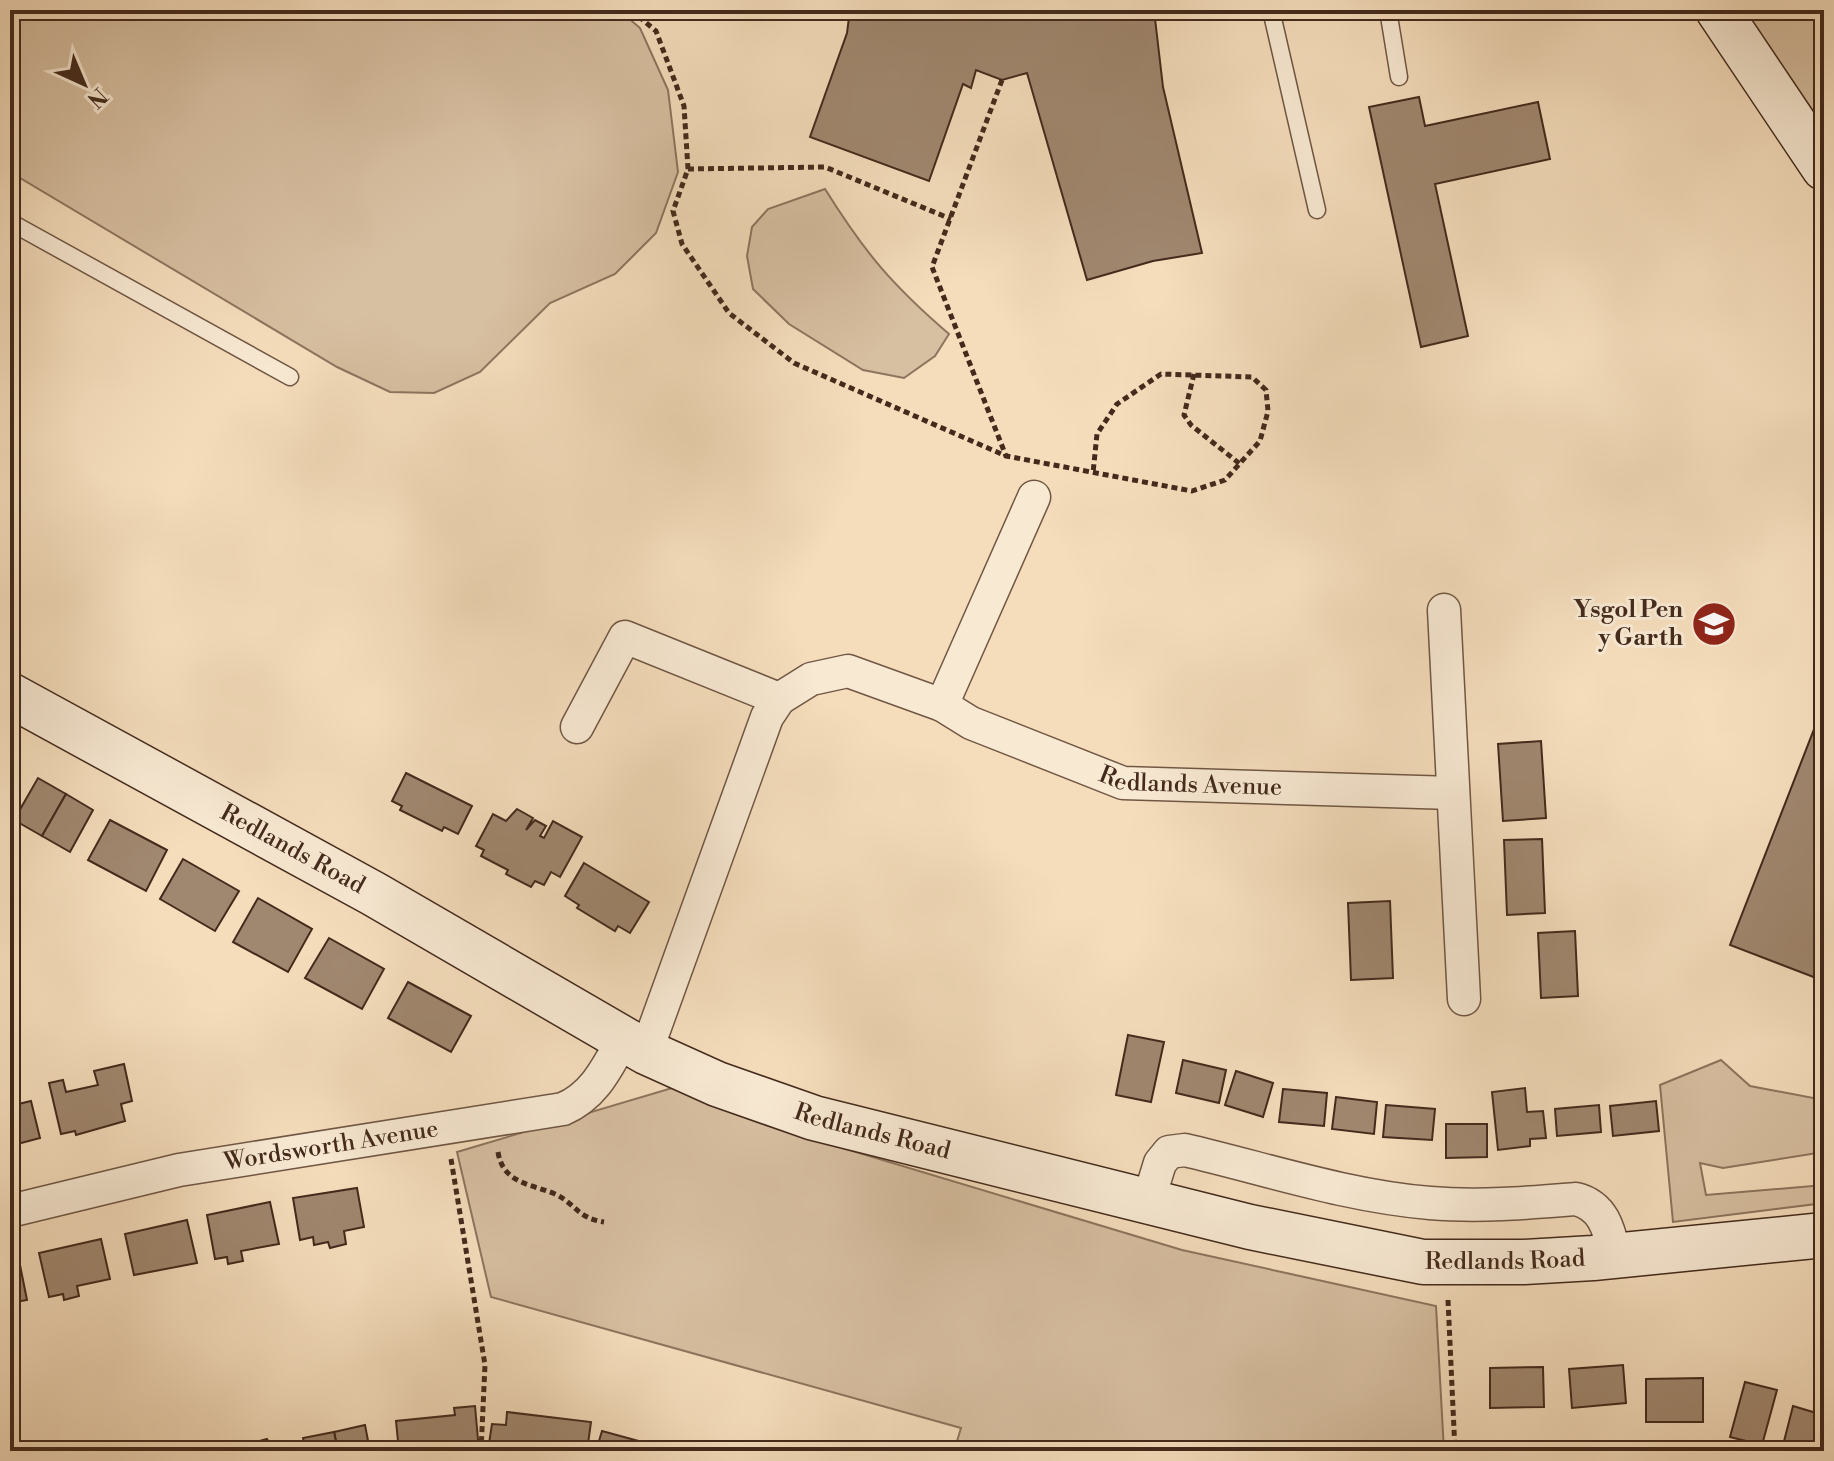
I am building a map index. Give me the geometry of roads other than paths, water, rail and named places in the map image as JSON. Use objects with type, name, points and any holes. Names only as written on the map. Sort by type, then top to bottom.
[{"type":"main road","points":[[1718,10],[1824,168]]},
{"type":"main road","name":"Redlands Road","points":[[10,695],[374,894],[634,1046],[717,1084],[814,1118],[1327,1245],[1449,1263],[1524,1262],[1824,1235]]},
{"type":"street","points":[[942,705],[1034,497]]},
{"type":"street","points":[[1444,610],[1464,999]]},
{"type":"street","points":[[577,727],[625,637],[779,699],[767,717],[634,1046]]},
{"type":"street","name":"Redlands Avenue","points":[[779,699],[811,679],[848,671],[942,705],[971,723],[1123,783],[1453,793]]},
{"type":"street","name":"Wordsworth Avenue","points":[[10,1211],[179,1170],[563,1109],[582,1101],[634,1046]]},
{"type":"street","points":[[1148,1202],[1160,1163],[1169,1152],[1185,1150],[1320,1185],[1412,1201],[1469,1206],[1576,1199],[1591,1203],[1605,1220],[1615,1255]]},
{"type":"lane","points":[[1271,10],[1317,210]]},
{"type":"lane","points":[[1388,10],[1399,77]]},
{"type":"lane","points":[[10,222],[290,377]]},
{"type":"place","name":"Ysgol Pen y Garth","points":[[1714,624]]}]
